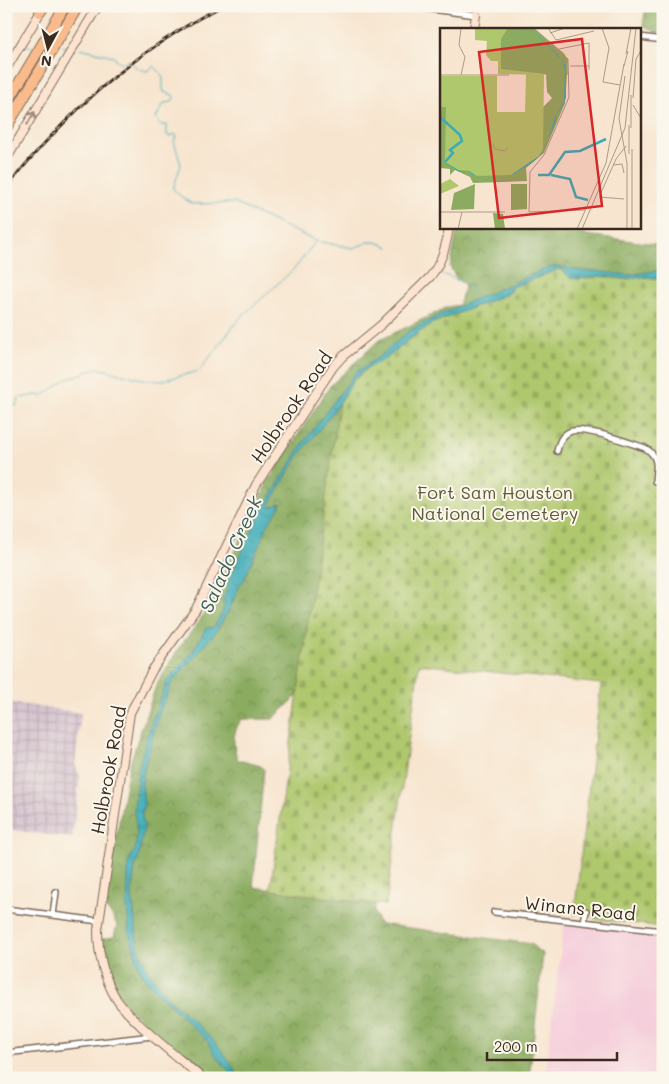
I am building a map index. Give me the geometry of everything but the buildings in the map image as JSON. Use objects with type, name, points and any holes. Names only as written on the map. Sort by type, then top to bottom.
[{"type":"highway","points":[[6,105],[65,6]]},
{"type":"highway","points":[[6,128],[78,6]]},
{"type":"street","points":[[6,160],[98,6]]},
{"type":"street","points":[[408,6],[476,15],[474,28]]},
{"type":"street","points":[[6,69],[42,8]]},
{"type":"street","points":[[642,37],[663,40]]},
{"type":"street","points":[[6,52],[14,57]]},
{"type":"street","name":"Holbrook Road","points":[[202,1078],[152,1036],[123,1008],[116,999],[103,970],[98,945],[98,930],[129,719],[153,669],[196,609],[256,485],[333,367],[342,357],[382,325],[436,270],[444,251],[449,229]]},
{"type":"street","points":[[557,451],[563,436],[568,432],[579,429],[645,448],[654,454],[656,459],[655,481]]},
{"type":"street","points":[[53,915],[56,892]]},
{"type":"street","points":[[6,909],[99,921]]},
{"type":"street","points":[[584,922],[586,911]]},
{"type":"street","name":"Winans Road","points":[[494,912],[663,931]]},
{"type":"street","points":[[6,1053],[152,1036]]},
{"type":"shaded area","points":[[6,702],[81,713],[75,764],[80,776],[72,838],[6,829]]},
{"type":"shaded area","points":[[564,924],[663,935],[663,1078],[545,1078]]},
{"type":"green space","points":[[646,6],[663,6],[663,33],[655,32],[643,25]]},
{"type":"green space","points":[[458,229],[540,229],[663,245],[663,429],[348,647],[273,719],[242,719],[236,729],[234,744],[238,760],[261,766],[264,770],[253,887],[375,904],[374,912],[379,924],[532,944],[543,954],[529,1078],[208,1078],[129,1009],[115,990],[105,962],[102,939],[114,937],[117,925],[111,914],[104,907],[129,766],[156,686],[177,651],[202,617],[267,483],[330,386],[378,341],[448,307],[459,305],[465,285],[457,279],[450,267]]},
{"type":"green space","name":"Fort Sam Houston National Cemetery","points":[[559,269],[578,279],[600,276],[624,279],[647,277],[663,279],[663,927],[595,919],[589,912],[583,911],[574,915],[601,684],[419,664],[386,905],[270,890],[339,404],[353,381],[368,367],[386,359],[408,340],[433,323],[509,293],[513,286]]},
{"type":"water","points":[[557,266],[629,275],[654,271],[663,272],[663,279],[647,277],[625,279],[600,276],[578,279],[570,278],[562,269],[559,269],[513,286],[507,294],[433,323],[408,340],[386,359],[368,367],[353,381],[339,404],[297,458],[269,506],[281,503],[269,523],[243,582],[239,585],[231,607],[215,633],[172,683],[160,711],[145,764],[142,782],[144,828],[138,861],[135,867],[132,894],[138,946],[146,968],[166,996],[220,1048],[240,1078],[232,1078],[230,1072],[215,1055],[208,1042],[148,983],[139,968],[129,931],[127,905],[128,871],[131,855],[135,850],[137,833],[134,811],[138,770],[150,727],[167,681],[191,654],[206,628],[214,627],[223,610],[224,599],[222,599],[227,590],[228,581],[260,514],[303,443],[356,372],[379,357],[409,331],[443,313],[548,268]]},
{"type":"waterway","points":[[13,49],[16,45]]},
{"type":"waterway","points":[[27,46],[32,47]]},
{"type":"waterway","points":[[63,47],[70,47]]},
{"type":"waterway","points":[[80,48],[113,56],[122,63],[129,60],[142,70],[148,71],[154,66],[160,73],[163,78],[164,92],[173,95],[174,98],[172,102],[164,103],[156,118],[160,125],[167,125],[167,135],[170,137],[174,134],[177,136],[174,141],[181,165],[173,189],[183,198],[192,204],[234,203],[316,241]]},
{"type":"waterway","points":[[6,408],[17,405],[19,398],[36,395],[42,396],[65,380],[97,368],[147,380],[160,381],[199,371],[239,319],[295,268],[316,241],[353,248],[369,242],[376,242],[389,247]]},
{"type":"waterway","points":[[438,272],[467,285],[479,299]]},
{"type":"railway","points":[[6,190],[40,147],[99,90],[158,44],[222,6]]},
{"type":"water label","name":"Salado Creek","points":[[230,554]]}]
